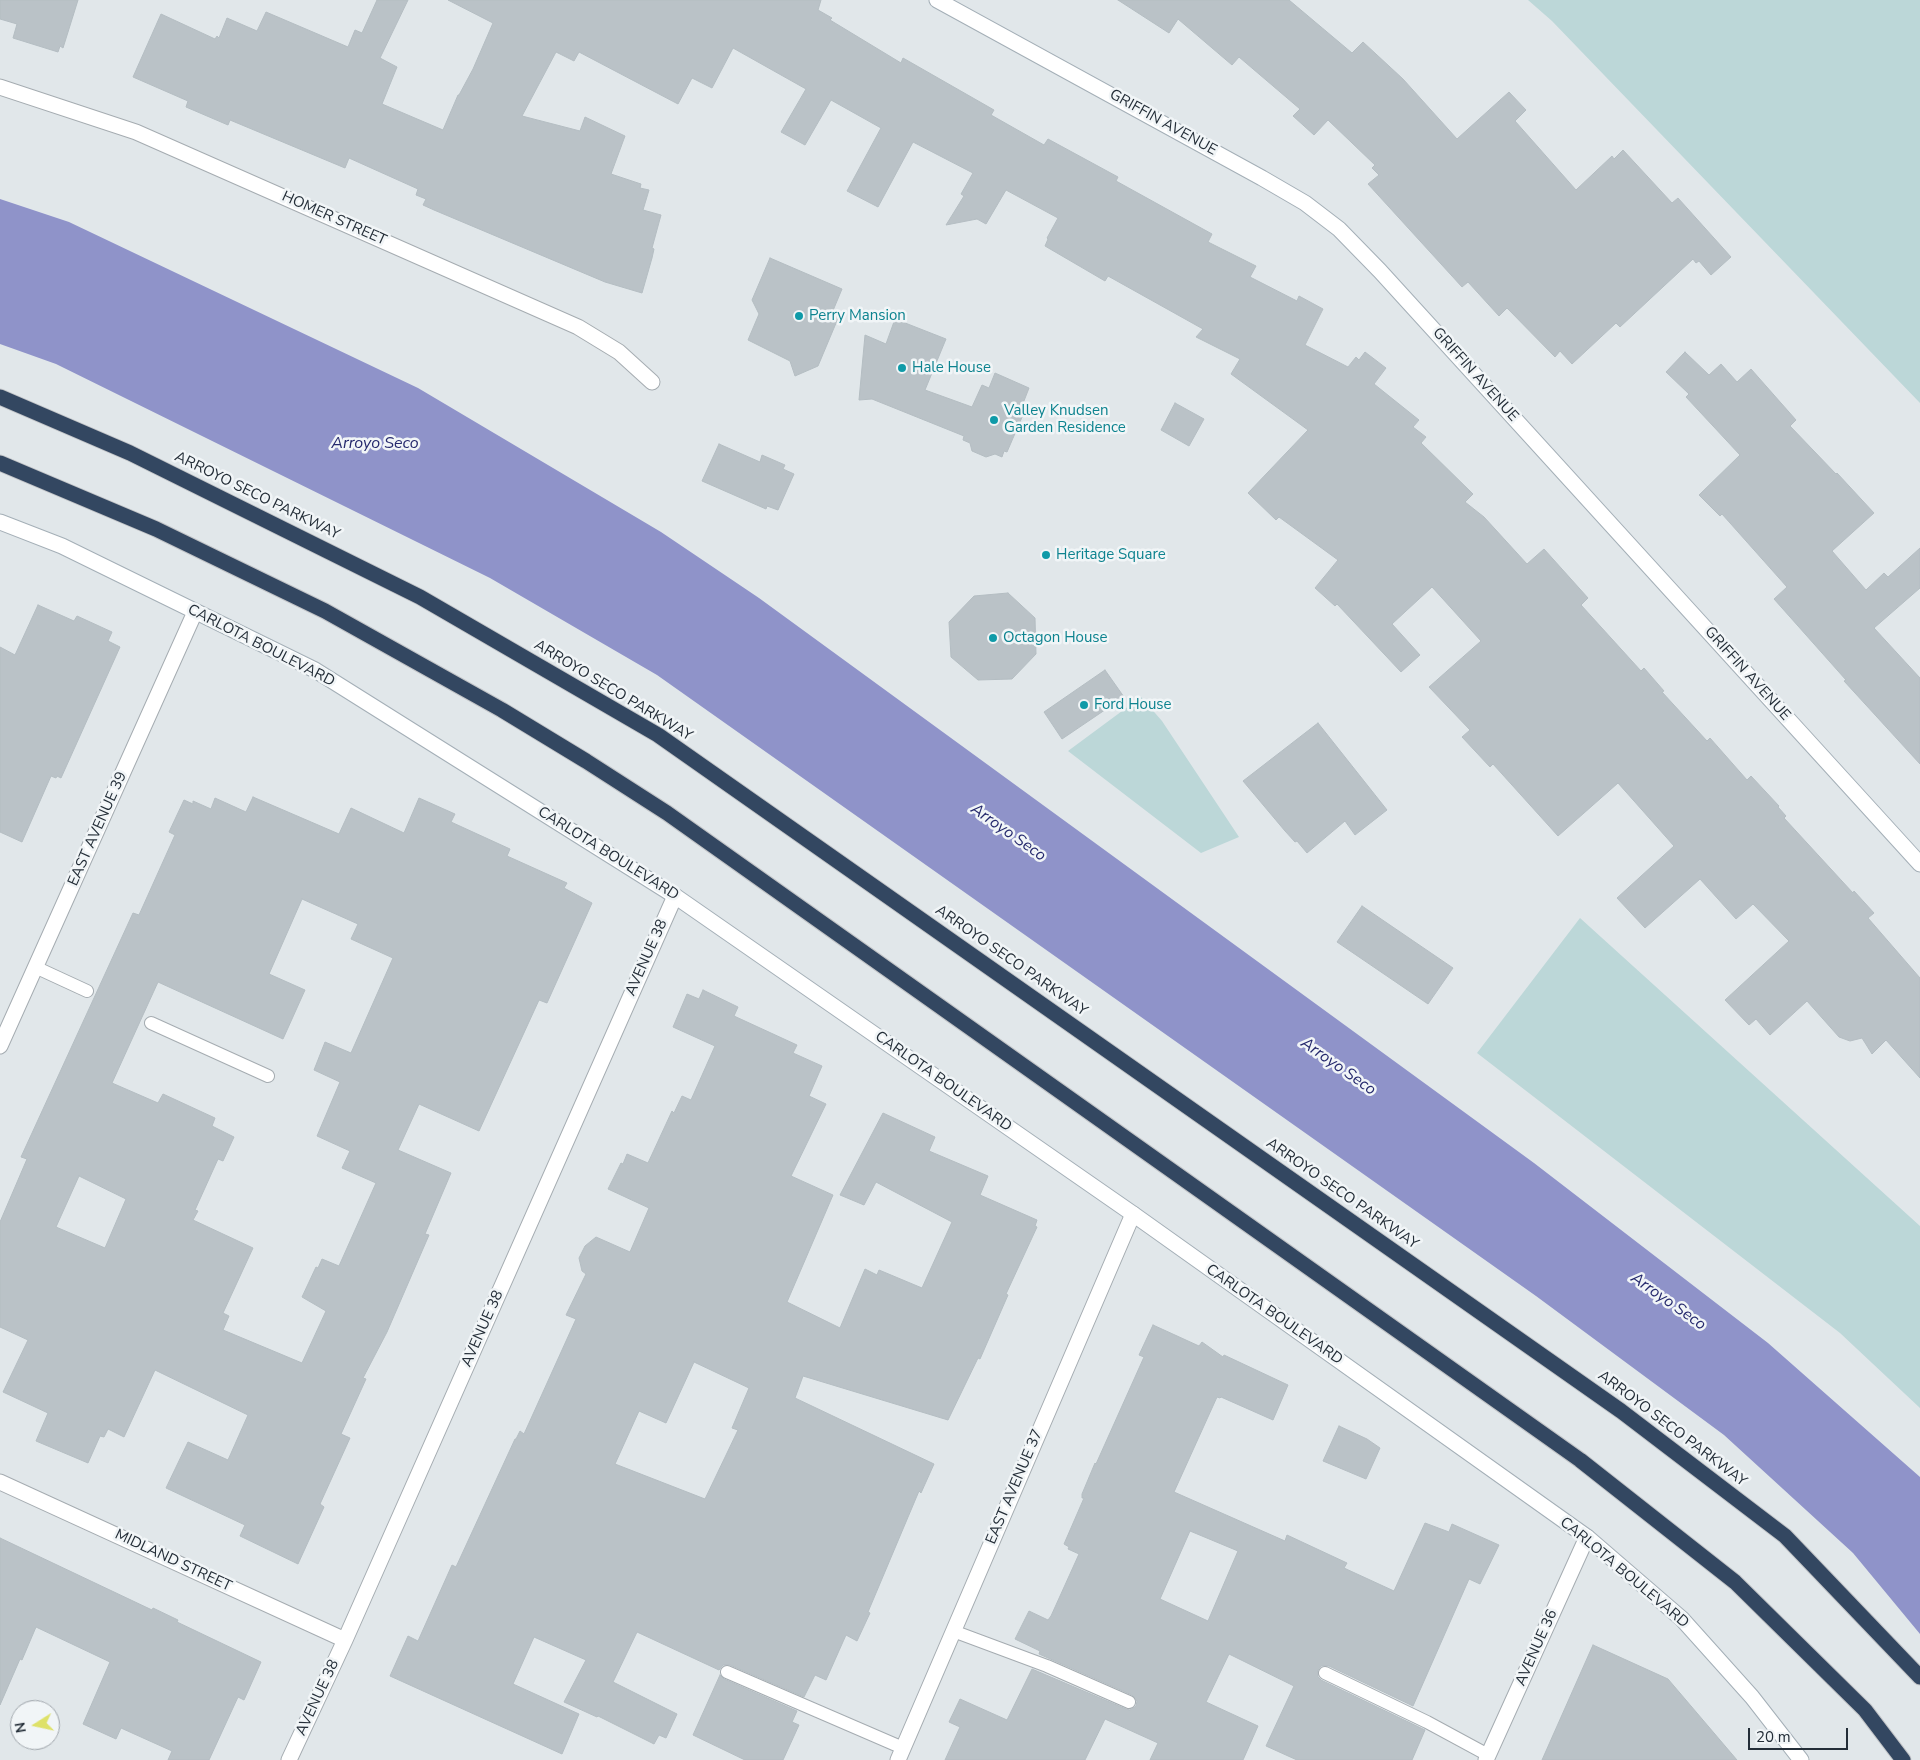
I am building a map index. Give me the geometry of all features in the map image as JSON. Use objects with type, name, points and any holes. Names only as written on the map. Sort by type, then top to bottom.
[{"type":"highway","name":"ARROYO SECO PARKWAY","points":[[0,397],[130,453],[420,597],[658,735],[1621,1411],[1785,1536],[1920,1677]]},
{"type":"highway","points":[[0,462],[156,529],[325,611],[502,710],[667,813],[1580,1460],[1735,1582],[1865,1710],[1903,1760]]},
{"type":"street","name":"GRIFFIN AVENUE","points":[[937,0],[1262,178],[1305,203],[1339,230],[1380,271],[1920,864]]},
{"type":"street","name":"HOMER STREET","points":[[0,87],[136,132],[578,327],[619,352],[652,382]]},
{"type":"street","name":"CARLOTA BOULEVARD","points":[[0,522],[62,546],[315,670],[675,896],[1133,1214],[1587,1537],[1682,1619],[1752,1697],[1801,1760]]},
{"type":"street","name":"EAST AVENUE 39","points":[[0,1046],[196,612]]},
{"type":"street","name":"AVENUE 38","points":[[289,1760],[345,1640],[675,896]]},
{"type":"street","name":"EAST AVENUE 37","points":[[900,1754],[1133,1214]]},
{"type":"street","name":"MIDLAND STREET","points":[[0,1482],[345,1640]]},
{"type":"street","name":"AVENUE 36","points":[[1487,1758],[1587,1537]]},
{"type":"lane","points":[[35,967],[87,990]]},
{"type":"lane","points":[[151,1023],[268,1076]]},
{"type":"lane","points":[[953,1631],[1047,1666],[1129,1702]]},
{"type":"lane","points":[[727,1672],[900,1754]]},
{"type":"lane","points":[[1326,1673],[1427,1722],[1487,1758]]},
{"type":"shaded area","points":[[1528,0],[1920,0],[1920,403],[1552,21]]},
{"type":"shaded area","points":[[1141,697],[1162,721],[1239,837],[1201,853],[1068,751]]},
{"type":"shaded area","points":[[1580,918],[1920,1226],[1920,1408],[1840,1333],[1477,1053]]},
{"type":"water","name":"Arroyo Seco","points":[[0,199],[69,222],[418,388],[661,532],[759,598],[1534,1163],[1768,1343],[1920,1477],[1920,1634],[1853,1553],[1724,1435],[1536,1296],[657,675],[490,578],[56,364],[0,344]]},
{"type":"building","points":[[0,0],[78,0],[63,48],[60,46],[58,52],[13,38],[17,24],[0,19]]},
{"type":"building","points":[[377,0],[408,0],[380,58],[397,67],[382,104],[443,130],[493,23],[448,0],[821,0],[818,10],[832,18],[830,20],[901,63],[903,58],[994,110],[991,115],[1044,145],[1048,139],[1118,177],[1116,181],[1212,234],[1208,242],[1256,266],[1250,277],[1297,301],[1299,296],[1323,309],[1305,345],[1348,367],[1356,357],[1359,360],[1365,352],[1386,368],[1374,384],[1419,420],[1413,427],[1426,437],[1421,443],[1473,494],[1465,502],[1484,517],[1527,564],[1544,549],[1588,598],[1581,605],[1641,671],[1644,668],[1664,691],[1662,692],[1707,741],[1710,738],[1747,780],[1751,776],[1779,806],[1786,816],[1784,818],[1874,913],[1868,918],[1920,978],[1920,1078],[1886,1040],[1872,1054],[1862,1038],[1850,1041],[1839,1037],[1807,1001],[1770,1035],[1756,1019],[1749,1025],[1725,1000],[1789,941],[1753,904],[1736,919],[1700,879],[1645,928],[1617,898],[1674,846],[1618,783],[1558,836],[1493,764],[1490,767],[1462,737],[1470,730],[1429,687],[1481,641],[1432,587],[1392,624],[1420,655],[1401,672],[1337,604],[1335,606],[1315,588],[1338,560],[1279,517],[1276,520],[1248,493],[1308,430],[1231,374],[1240,359],[1196,337],[1203,329],[1108,276],[1105,281],[1045,246],[1047,238],[1058,218],[1006,190],[986,224],[977,219],[946,225],[964,196],[961,194],[973,173],[913,142],[878,207],[847,191],[881,128],[831,100],[805,145],[781,132],[806,89],[733,48],[712,88],[692,78],[678,104],[579,52],[574,61],[556,52],[522,116],[580,131],[585,117],[625,136],[611,174],[641,184],[640,188],[649,190],[643,210],[661,215],[642,293],[605,282],[423,205],[426,199],[416,195],[418,189],[349,158],[345,168],[230,120],[228,125],[186,107],[188,101],[133,77],[161,14],[215,39],[217,36],[219,38],[227,18],[257,31],[266,12],[348,47],[355,30],[362,33]]},
{"type":"building","points":[[1118,0],[1289,0],[1352,53],[1363,42],[1403,79],[1457,139],[1509,92],[1526,110],[1515,121],[1576,190],[1612,156],[1614,159],[1623,150],[1672,203],[1678,198],[1731,257],[1711,275],[1699,261],[1696,263],[1693,259],[1620,327],[1616,323],[1572,364],[1560,351],[1555,357],[1507,308],[1499,316],[1468,282],[1462,287],[1368,184],[1379,175],[1372,168],[1375,165],[1328,120],[1314,135],[1293,116],[1300,109],[1239,57],[1232,65],[1178,19],[1169,33]]},
{"type":"building","name":"Perry Mansion","points":[[770,258],[842,289],[832,313],[839,316],[818,366],[795,376],[790,361],[748,340],[759,314],[752,300]]},
{"type":"building","points":[[895,319],[946,339],[925,390],[972,407],[982,385],[989,388],[995,373],[1029,388],[1022,406],[1026,408],[1007,452],[1004,451],[1002,457],[995,454],[986,457],[972,451],[970,443],[963,440],[964,436],[872,399],[859,400],[865,335],[886,344]]},
{"type":"building","points":[[1685,352],[1709,375],[1721,364],[1737,382],[1751,369],[1796,420],[1790,426],[1874,513],[1832,551],[1866,590],[1884,573],[1888,577],[1920,548],[1920,588],[1874,628],[1920,678],[1920,764],[1844,681],[1846,680],[1774,599],[1787,587],[1722,514],[1720,516],[1699,495],[1740,455],[1686,397],[1689,394],[1666,372]]},
{"type":"building","points":[[1175,403],[1204,419],[1189,446],[1161,430]]},
{"type":"building","points":[[719,444],[760,462],[762,455],[785,465],[783,469],[794,474],[778,510],[767,506],[766,509],[702,481]]},
{"type":"building","name":"Octagon House","points":[[1008,593],[1035,618],[1036,654],[1012,679],[978,680],[951,657],[949,622],[974,596]]},
{"type":"building","points":[[38,605],[74,621],[77,616],[112,632],[108,641],[120,647],[61,778],[51,776],[22,842],[0,832],[0,647],[15,655]]},
{"type":"building","name":"Ford House","points":[[1105,670],[1124,697],[1062,739],[1044,712]]},
{"type":"building","points":[[1318,723],[1387,810],[1355,835],[1345,821],[1307,853],[1285,831],[1243,781]]},
{"type":"building","points":[[253,797],[339,834],[351,808],[404,833],[419,798],[455,814],[451,822],[510,849],[507,856],[567,883],[564,888],[592,903],[547,1003],[539,1000],[479,1131],[419,1104],[398,1150],[451,1173],[425,1234],[429,1235],[387,1332],[363,1378],[366,1379],[341,1434],[350,1438],[320,1504],[324,1507],[298,1564],[240,1536],[245,1525],[166,1488],[188,1442],[228,1460],[248,1415],[155,1370],[124,1437],[108,1429],[104,1437],[100,1436],[88,1463],[36,1441],[48,1413],[3,1392],[28,1340],[0,1327],[0,1222],[27,1159],[21,1157],[133,913],[139,915],[175,835],[169,832],[184,800],[193,804],[193,801],[211,809],[215,798],[246,812]],"holes":[[[302,899],[358,924],[351,939],[393,958],[351,1053],[325,1042],[314,1070],[340,1082],[317,1136],[350,1151],[342,1168],[376,1183],[339,1266],[322,1259],[318,1268],[316,1267],[302,1297],[326,1311],[302,1363],[223,1330],[229,1316],[223,1313],[253,1248],[193,1220],[198,1211],[195,1210],[218,1159],[223,1161],[234,1137],[212,1126],[215,1118],[163,1094],[158,1103],[112,1083],[158,982],[283,1039],[305,990],[269,974]],[[79,1176],[126,1199],[105,1248],[56,1227]]]},
{"type":"building","points":[[1362,906],[1453,968],[1428,1004],[1337,942]]},
{"type":"building","points":[[703,990],[738,1007],[734,1016],[797,1045],[793,1053],[822,1066],[809,1096],[826,1104],[791,1176],[833,1195],[787,1302],[840,1328],[865,1269],[877,1275],[879,1270],[922,1288],[952,1222],[876,1182],[864,1205],[840,1195],[883,1113],[935,1137],[929,1151],[988,1176],[980,1195],[1037,1220],[1035,1226],[1037,1227],[1006,1294],[1008,1295],[980,1359],[978,1358],[948,1420],[803,1376],[795,1398],[934,1464],[921,1493],[919,1491],[857,1641],[846,1635],[826,1680],[815,1675],[804,1697],[730,1665],[723,1665],[719,1670],[637,1632],[613,1682],[677,1714],[666,1738],[659,1735],[654,1744],[598,1716],[564,1702],[586,1660],[534,1637],[513,1684],[579,1714],[562,1754],[390,1676],[408,1636],[418,1641],[452,1565],[456,1567],[515,1439],[520,1431],[524,1434],[576,1319],[566,1315],[586,1274],[582,1271],[579,1258],[585,1246],[596,1237],[630,1252],[649,1208],[608,1189],[627,1154],[648,1163],[672,1111],[674,1113],[682,1096],[691,1100],[715,1046],[673,1027],[687,994],[699,999]],"holes":[[[694,1362],[749,1388],[732,1428],[738,1430],[705,1499],[615,1464],[639,1411],[666,1423]]]},
{"type":"building","points":[[1153,1325],[1199,1346],[1202,1342],[1223,1357],[1224,1355],[1288,1385],[1273,1420],[1221,1397],[1217,1397],[1174,1492],[1285,1541],[1287,1535],[1347,1563],[1344,1568],[1394,1591],[1425,1523],[1449,1532],[1452,1524],[1499,1545],[1480,1584],[1469,1579],[1413,1706],[1329,1666],[1321,1666],[1318,1670],[1318,1677],[1321,1680],[1425,1730],[1412,1760],[1297,1760],[1266,1746],[1294,1686],[1229,1654],[1206,1702],[1258,1726],[1243,1760],[1150,1760],[1158,1743],[1105,1719],[1085,1760],[945,1760],[960,1727],[949,1722],[960,1699],[1007,1720],[1032,1669],[1126,1709],[1130,1710],[1136,1706],[1137,1701],[1132,1695],[1039,1654],[1040,1651],[1015,1639],[1029,1611],[1048,1620],[1079,1554],[1068,1549],[1069,1547],[1064,1544],[1084,1498],[1082,1498],[1082,1494],[1095,1463],[1144,1357],[1139,1355]],"holes":[[[1190,1531],[1238,1551],[1208,1621],[1160,1599]]]},
{"type":"building","points":[[1339,1426],[1367,1439],[1380,1448],[1366,1479],[1323,1461]]},
{"type":"building","points":[[0,1538],[152,1610],[153,1608],[178,1620],[177,1622],[261,1662],[244,1700],[238,1697],[209,1760],[168,1760],[172,1751],[121,1728],[116,1739],[83,1724],[110,1662],[36,1627],[0,1705]]},
{"type":"building","points":[[1593,1645],[1668,1679],[1737,1760],[1542,1760]]},
{"type":"building","points":[[720,1675],[724,1679],[797,1711],[792,1722],[799,1725],[783,1760],[745,1760],[693,1735]]},
{"type":"place","name":"Perry Mansion","points":[[799,316]]},
{"type":"place","name":"Hale House","points":[[902,368]]},
{"type":"place","name":"Valley Knudsen Garden Residence","points":[[994,420]]},
{"type":"place","name":"Heritage Square","points":[[1046,555]]},
{"type":"place","name":"Octagon House","points":[[993,638]]},
{"type":"place","name":"Ford House","points":[[1084,705]]}]
